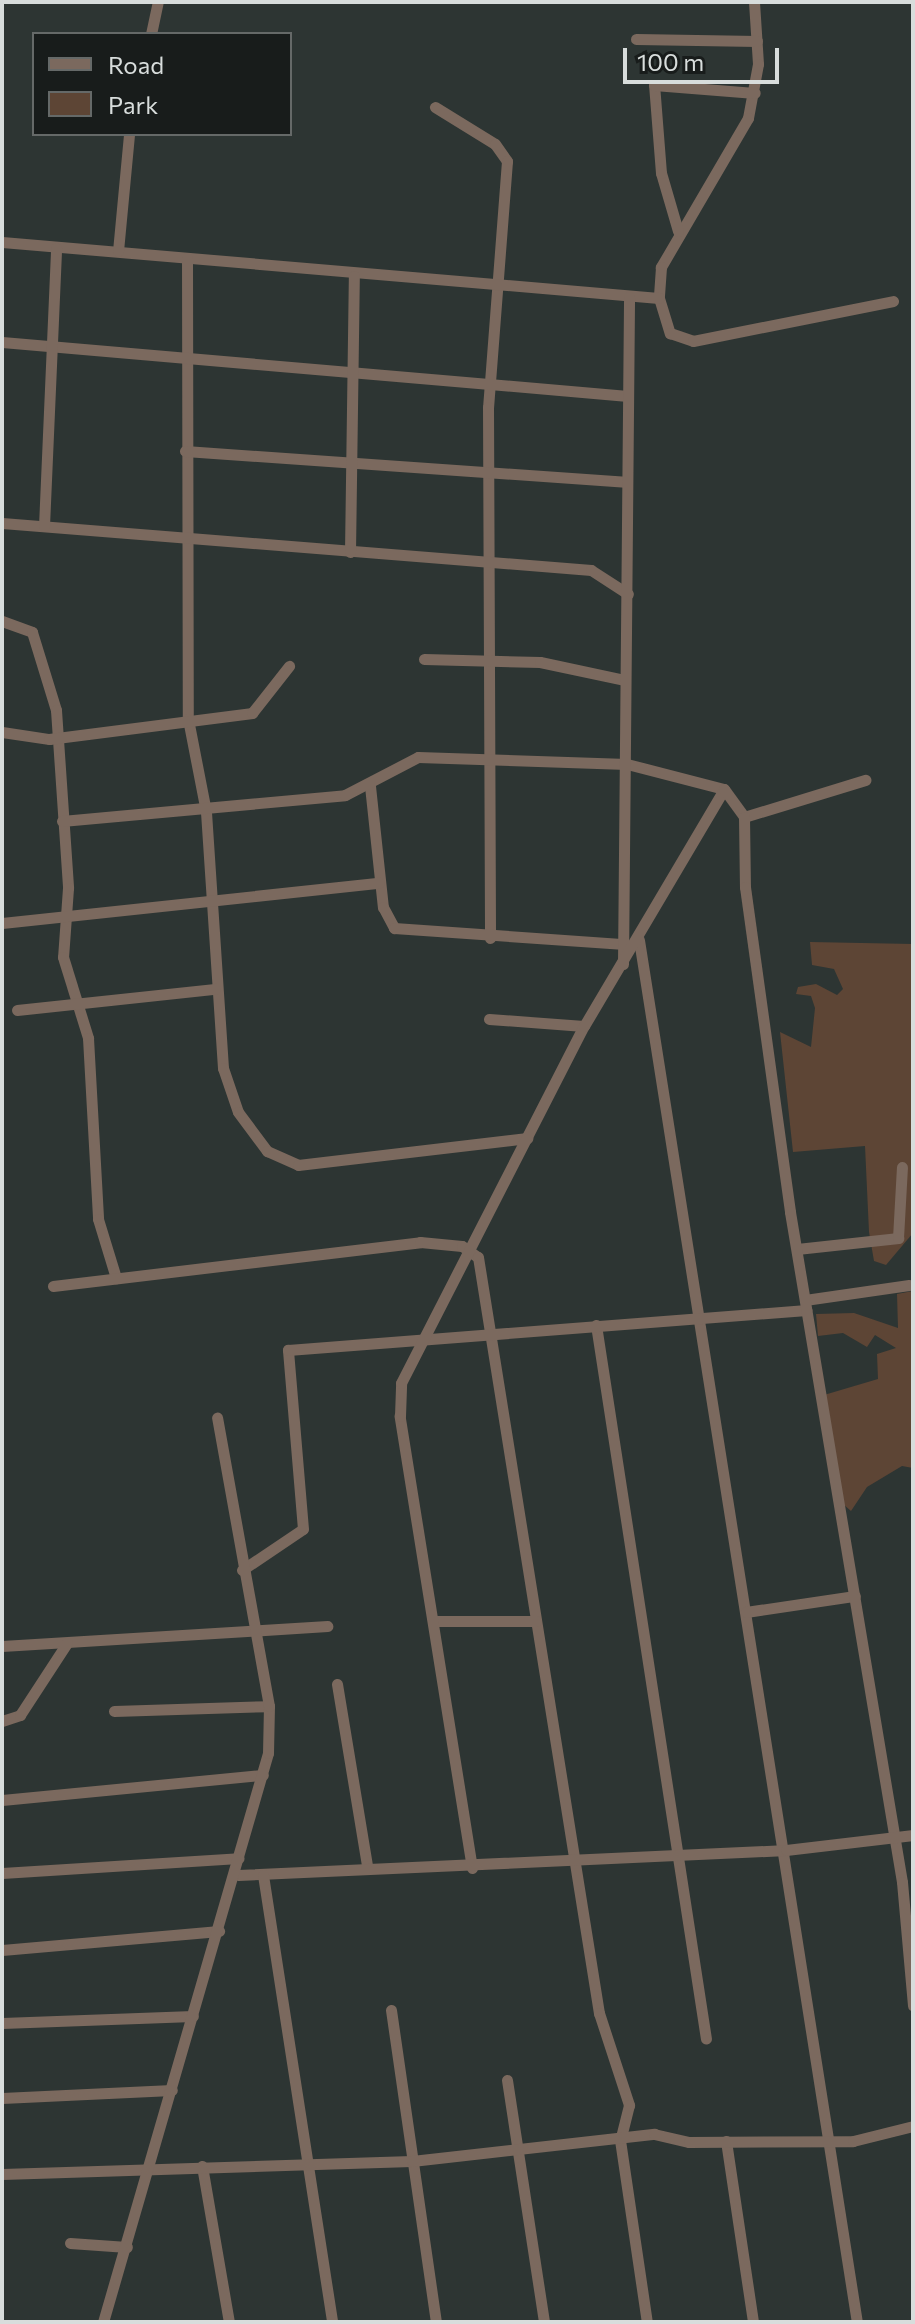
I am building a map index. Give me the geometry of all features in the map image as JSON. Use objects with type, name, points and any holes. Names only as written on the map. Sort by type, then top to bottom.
[{"type":"street","points":[[151,32],[158,2]]},
{"type":"street","points":[[754,2],[757,41],[755,93],[738,144],[678,231],[661,267],[659,298],[670,333],[684,342],[893,301]]},
{"type":"street","points":[[636,39],[757,41]]},
{"type":"street","points":[[678,231],[661,173],[654,85],[755,93]]},
{"type":"street","points":[[435,107],[504,152],[489,382],[493,756],[490,938]]},
{"type":"street","points":[[118,251],[129,136]]},
{"type":"street","points":[[2,242],[497,289],[659,298]]},
{"type":"street","points":[[44,526],[49,345],[56,248]]},
{"type":"street","points":[[187,258],[182,361],[188,537],[188,719],[206,812],[215,989],[223,1068],[238,1112],[280,1159],[298,1165],[527,1138]]},
{"type":"street","points":[[350,552],[354,276]]},
{"type":"street","points":[[623,965],[629,297]]},
{"type":"street","points":[[2,342],[182,361],[353,370],[628,396]]},
{"type":"street","points":[[185,451],[625,482]]},
{"type":"street","points":[[2,523],[604,573],[628,594]]},
{"type":"street","points":[[2,621],[25,625],[39,646],[58,738],[65,913],[63,957],[74,1001],[85,1021],[100,1234],[116,1278]]},
{"type":"street","points":[[424,659],[492,660],[625,680]]},
{"type":"street","points":[[2,732],[58,738],[252,713],[289,666]]},
{"type":"street","points":[[62,821],[206,812],[370,786],[418,757],[493,756],[627,764],[724,789],[744,817],[745,887],[797,1249],[910,1938],[913,2006]]},
{"type":"street","points":[[744,817],[865,780]]},
{"type":"street","points":[[370,786],[379,883],[394,928],[490,938],[624,944]]},
{"type":"street","points":[[472,1868],[400,1416],[401,1383],[473,1250],[584,1026],[639,940],[676,860],[724,789]]},
{"type":"street","points":[[2,923],[65,913],[379,883]]},
{"type":"street","points":[[639,940],[786,1850],[857,2322]]},
{"type":"street","points":[[17,1010],[74,1001],[215,989]]},
{"type":"street","points":[[85,1021],[95,1001]]},
{"type":"street","points":[[489,1019],[584,1026]]},
{"type":"street","points":[[797,1249],[898,1238],[902,1167]]},
{"type":"street","points":[[53,1286],[420,1242],[473,1250]]},
{"type":"street","points":[[473,1250],[492,1330],[599,2013],[629,2105],[620,2140],[647,2322]]},
{"type":"street","points":[[242,1570],[303,1529],[288,1350],[492,1330],[700,1319],[806,1305],[909,1285]]},
{"type":"street","points":[[596,1325],[681,1854],[706,2039]]},
{"type":"street","points":[[103,2322],[238,1875],[239,1858],[263,1775],[269,1706],[251,1633],[217,1418]]},
{"type":"street","points":[[746,1612],[855,1596]]},
{"type":"street","points":[[435,1621],[536,1621]]},
{"type":"street","points":[[2,1646],[327,1626]]},
{"type":"street","points":[[2,1721],[20,1715],[67,1643]]},
{"type":"street","points":[[337,1684],[367,1866]]},
{"type":"street","points":[[114,1711],[269,1706]]},
{"type":"street","points":[[2,1800],[263,1775]]},
{"type":"street","points":[[238,1875],[367,1866],[472,1868],[786,1850],[895,1841],[913,1835]]},
{"type":"street","points":[[2,1873],[239,1858]]},
{"type":"street","points":[[263,1875],[311,2162],[332,2322]]},
{"type":"street","points":[[2,1950],[219,1931]]},
{"type":"street","points":[[391,2010],[436,2322]]},
{"type":"street","points":[[2,2023],[193,2016]]},
{"type":"street","points":[[507,2080],[515,2152],[544,2322]]},
{"type":"street","points":[[2,2098],[172,2090]]},
{"type":"street","points":[[2,2174],[412,2161],[515,2152],[654,2134],[726,2141],[871,2140],[913,2126]]},
{"type":"street","points":[[726,2141],[753,2322]]},
{"type":"street","points":[[202,2166],[229,2322]]},
{"type":"street","points":[[70,2243],[127,2247]]},
{"type":"green space","points":[[810,942],[913,944],[913,1233],[886,1265],[874,1261],[869,1232],[865,1146],[793,1152],[780,1032],[811,1047],[815,1008],[811,996],[796,994],[798,987],[816,984],[837,995],[843,989],[834,969],[812,965]]},
{"type":"green space","points":[[913,1291],[913,1468],[902,1466],[867,1487],[851,1511],[843,1504],[824,1395],[878,1379],[877,1354],[896,1348],[875,1335],[867,1347],[843,1333],[818,1336],[816,1314],[854,1313],[898,1328],[897,1294]]}]
